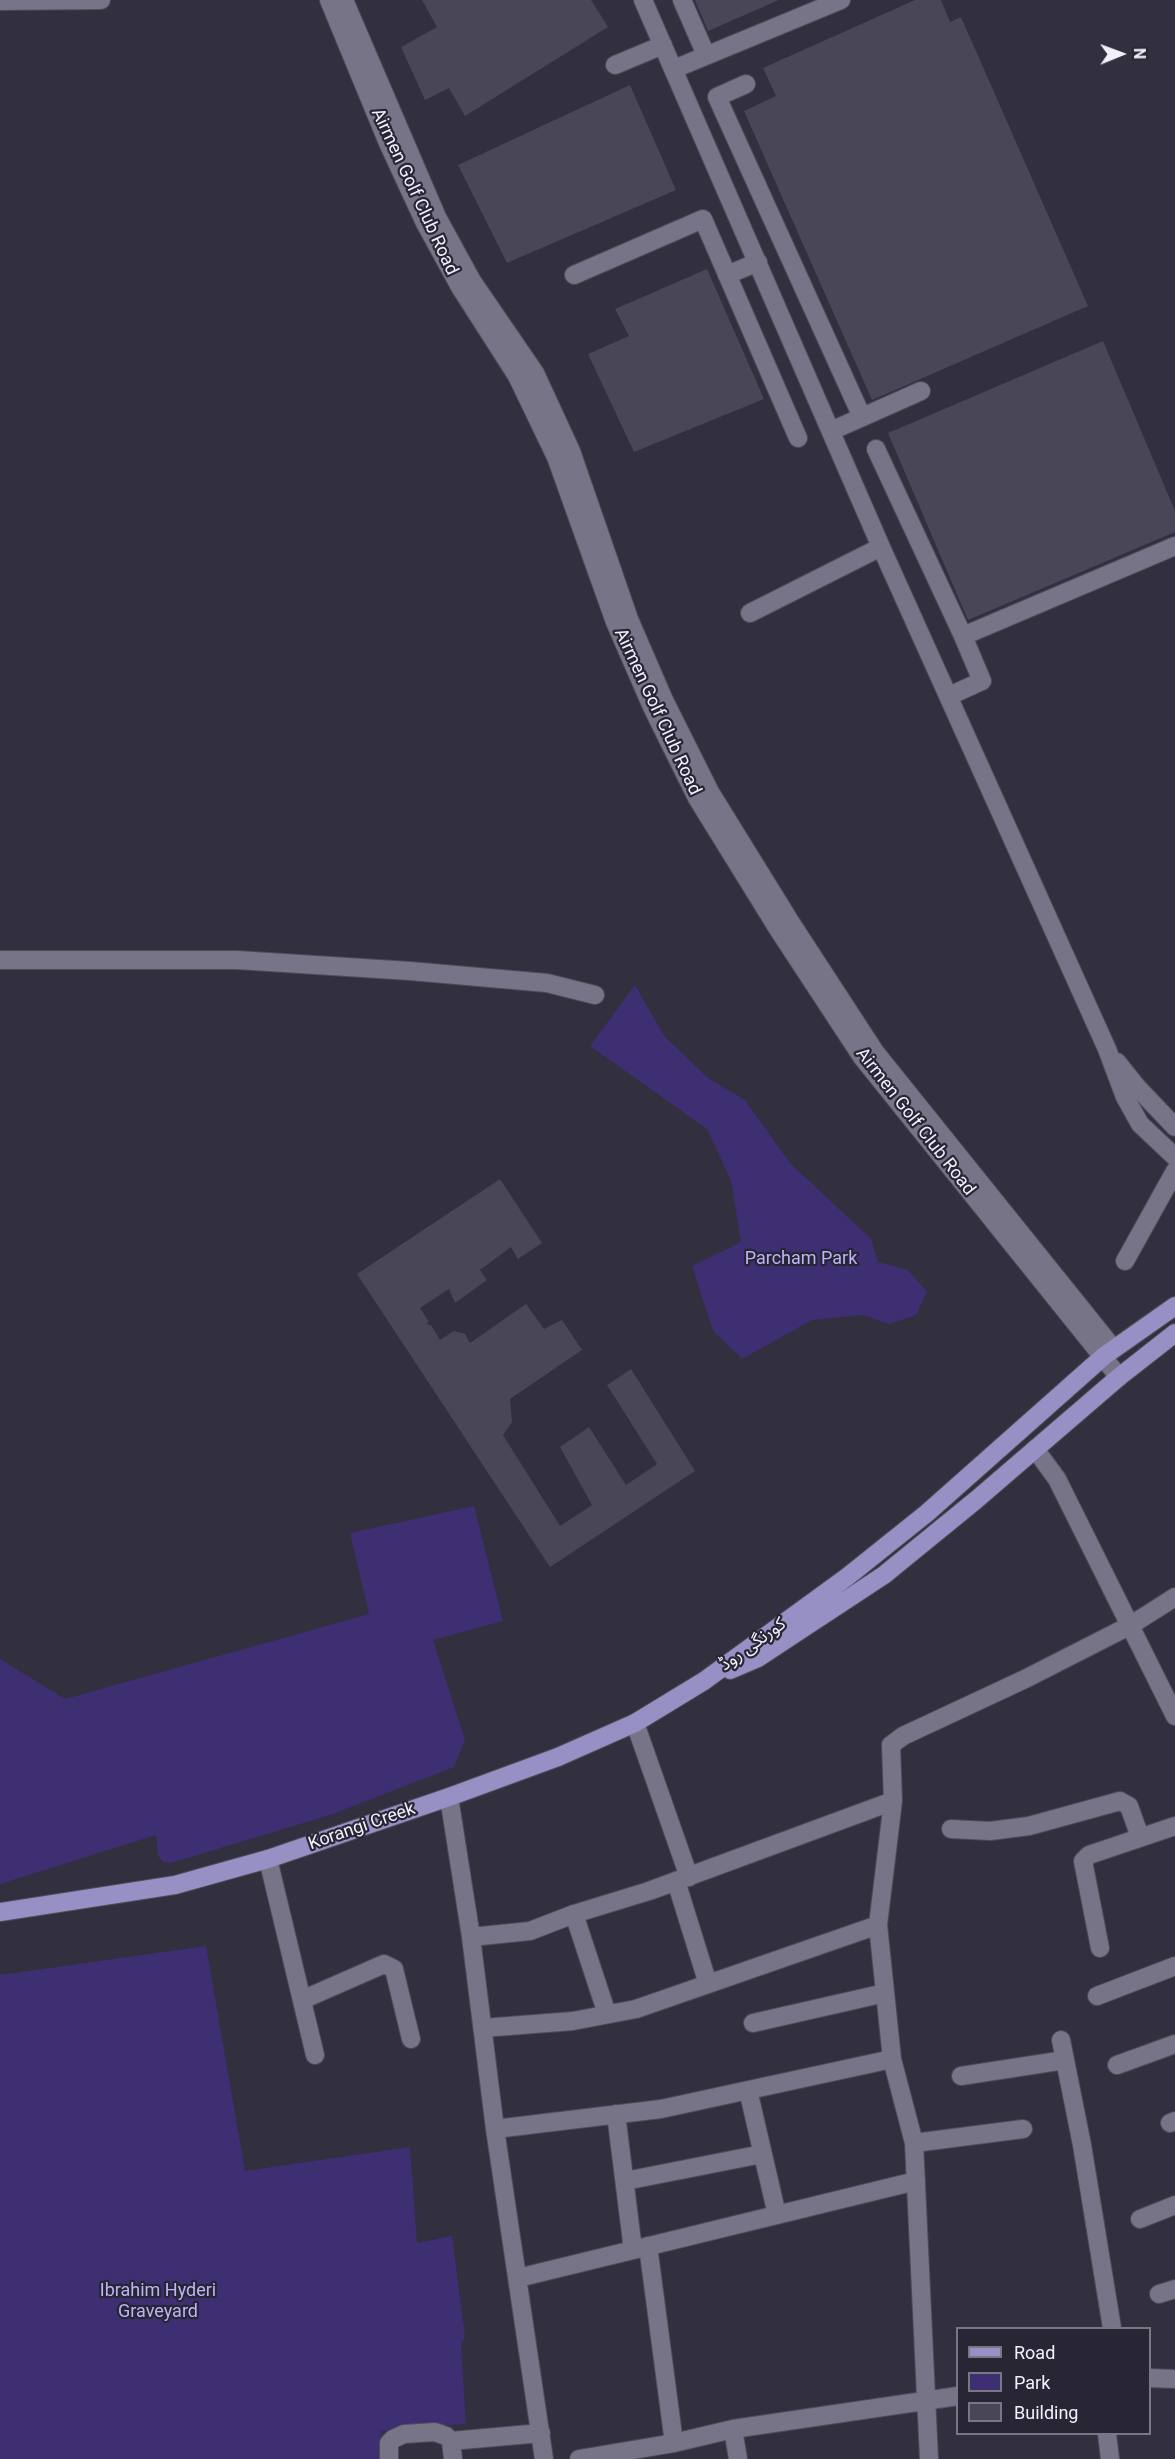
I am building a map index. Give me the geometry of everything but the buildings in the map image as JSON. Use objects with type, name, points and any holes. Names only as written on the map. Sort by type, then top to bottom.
[{"type":"main road","name":"کورنگی روڈ","points":[[704,1681],[847,1577],[927,1513],[1109,1352],[1175,1306]]},
{"type":"main road","name":"کورنگی روڈ","points":[[704,1681],[758,1658],[884,1575],[976,1500],[1123,1373],[1175,1333]]},
{"type":"main road","name":"Korangi Creek","points":[[0,1912],[175,1885],[268,1859],[558,1757],[635,1723],[704,1681]]},
{"type":"street","points":[[0,1],[101,0]]},
{"type":"street","name":"Airmen Golf Club Road","points":[[328,0],[425,223],[460,287],[517,376],[556,457],[615,622],[652,707],[697,798],[778,929],[862,1057],[1109,1352]]},
{"type":"street","name":"Airmen Golf Club Road","points":[[344,0],[437,217],[472,281],[535,373],[571,451],[629,619],[664,700],[710,792],[791,923],[875,1052],[1109,1352]]},
{"type":"street","points":[[644,0],[881,547],[1107,1049],[1125,1097],[1140,1124],[1175,1157]]},
{"type":"street","points":[[682,0],[706,55]]},
{"type":"street","points":[[674,69],[841,0]]},
{"type":"street","points":[[615,66],[663,45]]},
{"type":"street","points":[[746,84],[717,97],[862,417]]},
{"type":"street","points":[[574,275],[703,219],[798,438]]},
{"type":"street","points":[[727,275],[758,262]]},
{"type":"street","points":[[831,431],[921,391]]},
{"type":"street","points":[[876,449],[982,681],[949,696]]},
{"type":"street","points":[[963,636],[1175,546]]},
{"type":"street","points":[[750,613],[881,547]]},
{"type":"street","points":[[0,960],[248,961],[410,971],[547,983],[595,995]]},
{"type":"street","points":[[1107,1049],[1137,1087],[1175,1126]]},
{"type":"street","points":[[1125,1261],[1175,1171]]},
{"type":"street","points":[[1109,1352],[1123,1373]]},
{"type":"street","points":[[1035,1449],[1057,1479],[1173,1705]]},
{"type":"street","points":[[929,2459],[914,2143],[892,2060],[879,1925],[894,1801],[891,1745],[896,1740],[1025,1679],[1131,1625],[1175,1597]]},
{"type":"street","points":[[635,1723],[682,1879],[708,1984]]},
{"type":"street","points":[[449,1797],[471,1937],[495,2129],[544,2459]]},
{"type":"street","points":[[471,1937],[530,1931],[574,1914],[682,1879],[894,1801]]},
{"type":"street","points":[[951,1829],[990,1831],[1029,1826],[1120,1801],[1129,1806],[1140,1837]]},
{"type":"street","points":[[1100,1948],[1083,1861],[1089,1855],[1175,1826]]},
{"type":"street","points":[[268,1859],[315,2055]]},
{"type":"street","points":[[574,1914],[607,2014]]},
{"type":"street","points":[[483,2028],[573,2021],[636,2009],[879,1925]]},
{"type":"street","points":[[302,2000],[384,1965],[394,1969],[411,2039]]},
{"type":"street","points":[[1097,1996],[1175,1966]]},
{"type":"street","points":[[753,2023],[885,1994]]},
{"type":"street","points":[[1061,2040],[1082,2145],[1112,2327]]},
{"type":"street","points":[[1117,2065],[1175,2044]]},
{"type":"street","points":[[495,2129],[660,2109],[892,2060]]},
{"type":"street","points":[[961,2076],[1065,2060]]},
{"type":"street","points":[[748,2090],[777,2215]]},
{"type":"street","points":[[616,2114],[625,2181],[641,2248],[674,2443]]},
{"type":"street","points":[[914,2143],[1023,2129]]},
{"type":"street","points":[[625,2181],[762,2154]]},
{"type":"street","points":[[518,2277],[916,2181]]},
{"type":"street","points":[[1140,2219],[1175,2205]]},
{"type":"street","points":[[1151,2378],[1175,2379]]},
{"type":"street","points":[[579,2459],[674,2443],[734,2429],[956,2396]]},
{"type":"street","points":[[734,2429],[738,2459]]},
{"type":"street","points":[[389,2459],[389,2443],[404,2434],[435,2432],[446,2436],[452,2450],[541,2433]]},
{"type":"street","points":[[1107,2435],[1110,2459]]},
{"type":"green space","name":"Parcham Park","points":[[635,985],[664,1036],[708,1078],[745,1100],[790,1163],[871,1239],[878,1262],[908,1270],[927,1292],[916,1315],[889,1324],[863,1315],[812,1320],[742,1359],[713,1331],[692,1266],[741,1242],[731,1181],[707,1129],[590,1046]]},
{"type":"green space","points":[[474,1506],[503,1621],[433,1640],[465,1740],[454,1767],[330,1815],[171,1863],[164,1862],[158,1856],[156,1835],[0,1884],[0,1659],[65,1699],[369,1614],[350,1533]]},
{"type":"green space","name":"Ibrahim Hyderi Graveyard","points":[[206,1946],[245,2171],[410,2147],[417,2243],[452,2236],[465,2337],[461,2344],[466,2424],[381,2431],[382,2459],[0,2459],[0,1975]]}]
